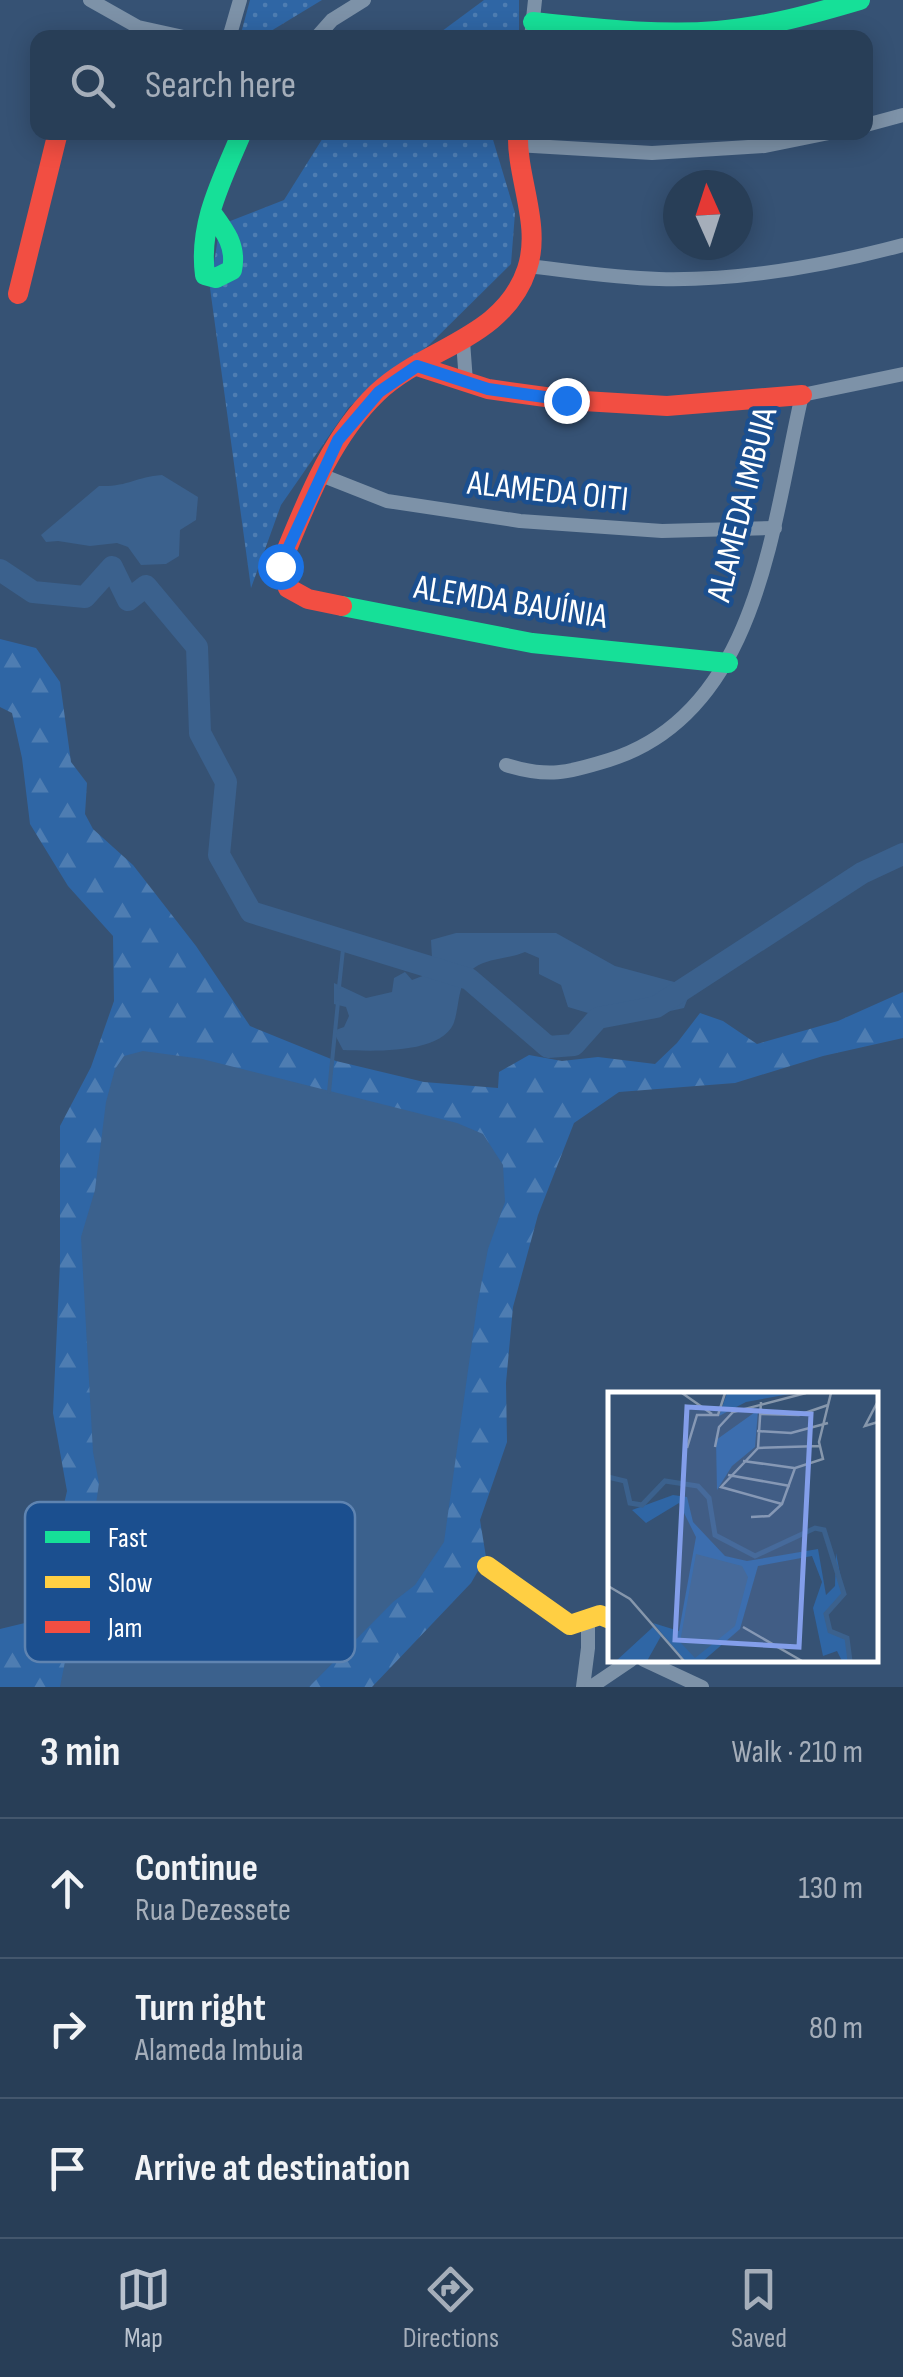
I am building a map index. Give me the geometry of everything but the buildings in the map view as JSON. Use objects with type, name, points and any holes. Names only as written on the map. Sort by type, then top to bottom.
[{"type":"street","points":[[90,0],[148,30]]},
{"type":"street","points":[[231,30],[240,0]]},
{"type":"street","points":[[323,30],[364,0]]},
{"type":"street","points":[[532,30],[534,0]]},
{"type":"street","points":[[725,30],[813,14],[860,0]]},
{"type":"street","points":[[873,123],[903,115]]},
{"type":"street","points":[[18,294],[56,140]]},
{"type":"street","points":[[211,212],[239,140]]},
{"type":"street","points":[[320,475],[338,440],[379,392],[501,316],[528,266],[531,231],[520,181],[517,140]]},
{"type":"street","points":[[527,140],[652,152],[765,146],[795,140]]},
{"type":"street","points":[[528,266],[660,279],[724,276],[835,263],[903,245]]},
{"type":"street","points":[[463,341],[466,382]]},
{"type":"street","name":"ALAMEDA IMBUIA","points":[[417,366],[488,389],[566,400],[667,406],[802,395],[903,374]]},
{"type":"street","name":"ALAMEDA IMBUIA","points":[[506,765],[536,775],[566,774],[632,753],[681,719],[728,662],[753,606],[775,528],[802,395]]},
{"type":"street","name":"ALAMEDA OITI","points":[[320,475],[387,501],[520,522],[662,531],[775,528]]},
{"type":"street","name":"ALEMDA BAUÍNIA","points":[[320,475],[280,566],[288,588],[308,599],[532,644],[728,662]]},
{"type":"street","points":[[486,1566],[570,1625],[600,1615],[608,1618]]},
{"type":"street","points":[[583,1687],[588,1620]]},
{"type":"street","points":[[591,1687],[628,1662]]},
{"type":"street","points":[[648,1662],[702,1687]]},
{"type":"green space","points":[[250,0],[322,0],[273,30],[242,30]]},
{"type":"green space","points":[[484,0],[519,0],[519,30],[443,30]]},
{"type":"green space","points":[[322,140],[493,140],[515,213],[511,264],[429,345],[349,407],[281,505],[251,588],[210,288],[220,225],[284,200]]},
{"type":"green space","points":[[0,639],[36,648],[60,682],[71,762],[87,783],[85,814],[93,829],[133,865],[196,946],[250,1026],[336,1061],[424,1082],[498,1088],[499,1072],[529,1055],[562,1061],[598,1057],[655,1064],[700,1013],[723,1021],[757,1044],[838,1021],[903,992],[903,1038],[823,1056],[735,1083],[619,1092],[574,1123],[538,1215],[513,1307],[506,1383],[507,1442],[480,1520],[486,1557],[471,1583],[372,1687],[0,1687],[0,1629],[25,1623],[25,1662],[355,1662],[355,1502],[65,1502],[67,1491],[53,1413],[60,1263],[60,1126],[91,1067],[114,1001],[113,936],[68,886],[30,824],[12,713],[0,707]]},
{"type":"shaded area","points":[[162,475],[198,497],[196,520],[180,530],[179,556],[166,564],[141,565],[128,547],[117,543],[90,546],[46,542],[41,535],[99,486]]},
{"type":"shaded area","points":[[456,933],[556,933],[615,966],[678,983],[689,995],[684,1008],[652,1015],[637,1008],[588,1013],[568,1007],[561,985],[539,974],[539,958],[525,952],[486,962],[469,973],[462,985],[455,1019],[449,1031],[438,1039],[407,1048],[343,1050],[333,1031],[344,1027],[349,1016],[346,1007],[334,1004],[334,983],[366,998],[392,992],[394,978],[405,972],[412,980],[425,975],[432,958],[431,940]]},
{"type":"shaded area","points":[[143,1051],[202,1059],[457,1123],[483,1134],[503,1165],[505,1202],[488,1249],[477,1306],[444,1542],[415,1585],[355,1640],[355,1502],[96,1502],[99,1483],[93,1452],[81,1237],[95,1190],[106,1102],[115,1069],[124,1056]]},
{"type":"shaded area","points":[[65,1662],[334,1662],[309,1687],[60,1687]]},
{"type":"waterway","points":[[0,570],[33,592],[85,597],[112,567],[128,600],[146,586],[197,647],[200,733],[226,782],[219,855],[251,912],[469,979],[548,1047],[574,1045],[598,1018],[656,1007],[862,873],[903,854]]},
{"type":"waterway","points":[[339,987],[344,940]]},
{"type":"waterway","points":[[329,1092],[338,1002]]},
{"type":"traffic: fast","points":[[724,30],[771,23],[860,0]]},
{"type":"traffic: fast","points":[[533,22],[617,30]]},
{"type":"traffic: fast","points":[[211,212],[233,253],[232,270],[216,278],[205,275],[205,237],[209,219],[214,201],[239,140]]},
{"type":"traffic: fast","points":[[342,606],[532,643],[728,663]]},
{"type":"traffic: slow","points":[[487,1566],[570,1625],[600,1615],[608,1618]]},
{"type":"traffic: jam","points":[[18,294],[56,140]]},
{"type":"traffic: jam","points":[[342,606],[308,599],[288,588],[280,566],[320,474],[360,411],[396,377],[482,327],[516,293],[527,269],[532,235],[518,140]]},
{"type":"traffic: jam","points":[[417,366],[488,389],[567,400],[667,406],[802,395]]},
{"type":"route","points":[[280,566],[338,440],[379,392],[417,366],[488,389],[566,400]]}]
